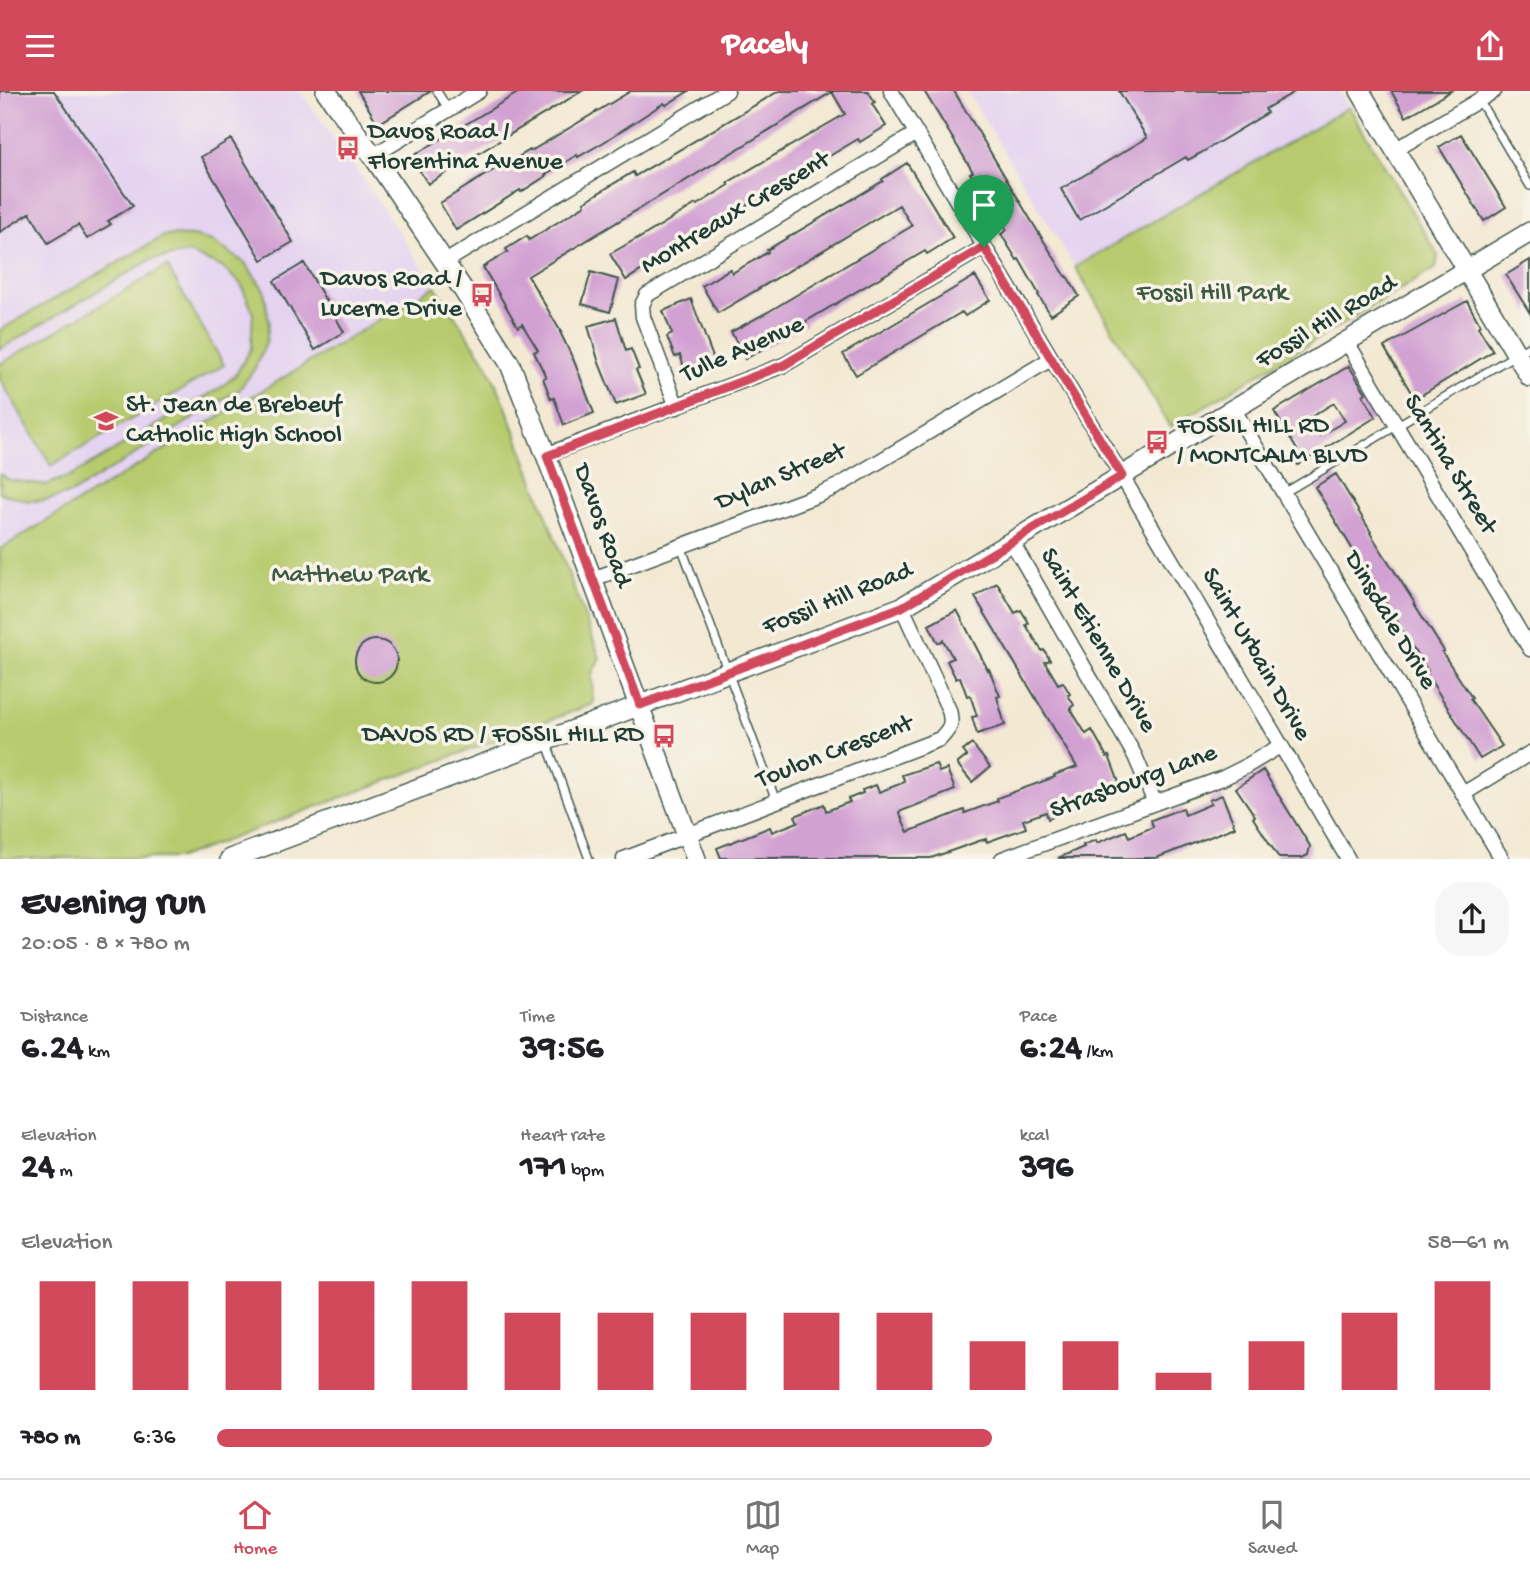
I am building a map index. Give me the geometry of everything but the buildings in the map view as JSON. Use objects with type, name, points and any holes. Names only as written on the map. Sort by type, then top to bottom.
[{"type":"street","name":"Davos Road","points":[[326,91],[373,156],[510,364],[547,456],[696,859]]},
{"type":"street","points":[[373,156],[480,91]]},
{"type":"street","name":"Saint Urbain Drive","points":[[891,91],[1348,859]]},
{"type":"street","points":[[1360,91],[1466,270],[1523,350],[1530,377]]},
{"type":"street","points":[[1395,150],[1494,91]]},
{"type":"street","points":[[444,262],[723,92]]},
{"type":"street","name":"Montreaux Crescent","points":[[677,407],[643,317],[642,305],[647,295],[917,133]]},
{"type":"street","name":"Fossil Hill Road","points":[[230,859],[902,607],[1530,232]]},
{"type":"street","name":"Tulle Avenue","points":[[547,456],[784,365],[984,247]]},
{"type":"street","name":"Santina Street","points":[[1347,342],[1530,649]]},
{"type":"street","name":"Dylan Street","points":[[593,579],[838,486],[1051,359]]},
{"type":"street","name":"Dinsdale Drive","points":[[1234,410],[1502,859]]},
{"type":"street","name":"Saint Etienne Drive","points":[[1012,542],[1135,756],[1155,803]]},
{"type":"street","name":"Toulon Crescent","points":[[624,859],[940,739],[949,729],[949,710],[902,607]]},
{"type":"street","name":"Strasbourg Lane","points":[[1002,859],[1234,773],[1280,745]]},
{"type":"street","points":[[1463,794],[1530,753]]},
{"type":"lane","points":[[437,91],[449,110]]},
{"type":"lane","points":[[1479,100],[1530,186]]},
{"type":"lane","points":[[1284,493],[1523,350]]},
{"type":"lane","points":[[680,545],[776,802]]},
{"type":"lane","points":[[545,740],[589,859]]},
{"type":"shaded area","name":"St. Jean de Brebeuf Catholic High School","points":[[0,91],[300,91],[435,286],[0,549]]},
{"type":"shaded area","points":[[967,91],[1339,91],[1349,107],[1075,267]]},
{"type":"green space","name":"Fossil Hill Park","points":[[1349,107],[1438,255],[1436,268],[1170,427],[1075,267]]},
{"type":"green space","points":[[166,235],[192,236],[212,241],[245,263],[264,290],[269,322],[266,343],[255,368],[239,390],[72,493],[47,500],[29,501],[0,493],[0,474],[10,480],[45,485],[71,476],[223,386],[236,374],[251,349],[253,312],[241,284],[222,267],[189,253],[150,260],[0,349],[0,330]]},
{"type":"green space","points":[[167,266],[224,365],[51,466],[0,379],[0,364]]},
{"type":"green space","name":"Matthew Park","points":[[435,286],[486,363],[503,399],[600,658],[592,674],[593,704],[179,858],[0,858],[0,549]]},
{"type":"place","name":"Davos Road / Florentina Avenue","points":[[348,148]]},
{"type":"place","name":"Davos Road / Lucerne Drive","points":[[482,295]]},
{"type":"place","name":"St. Jean de Brebeuf Catholic High School","points":[[106,421]]},
{"type":"place","name":"FOSSIL HILL RD / MONTCALM BLVD","points":[[1157,442]]},
{"type":"place","name":"DAVOS RD / FOSSIL HILL RD","points":[[664,736]]},
{"type":"route","points":[[984,247],[1122,476],[902,607],[640,705],[547,456],[784,365],[984,247]]}]
